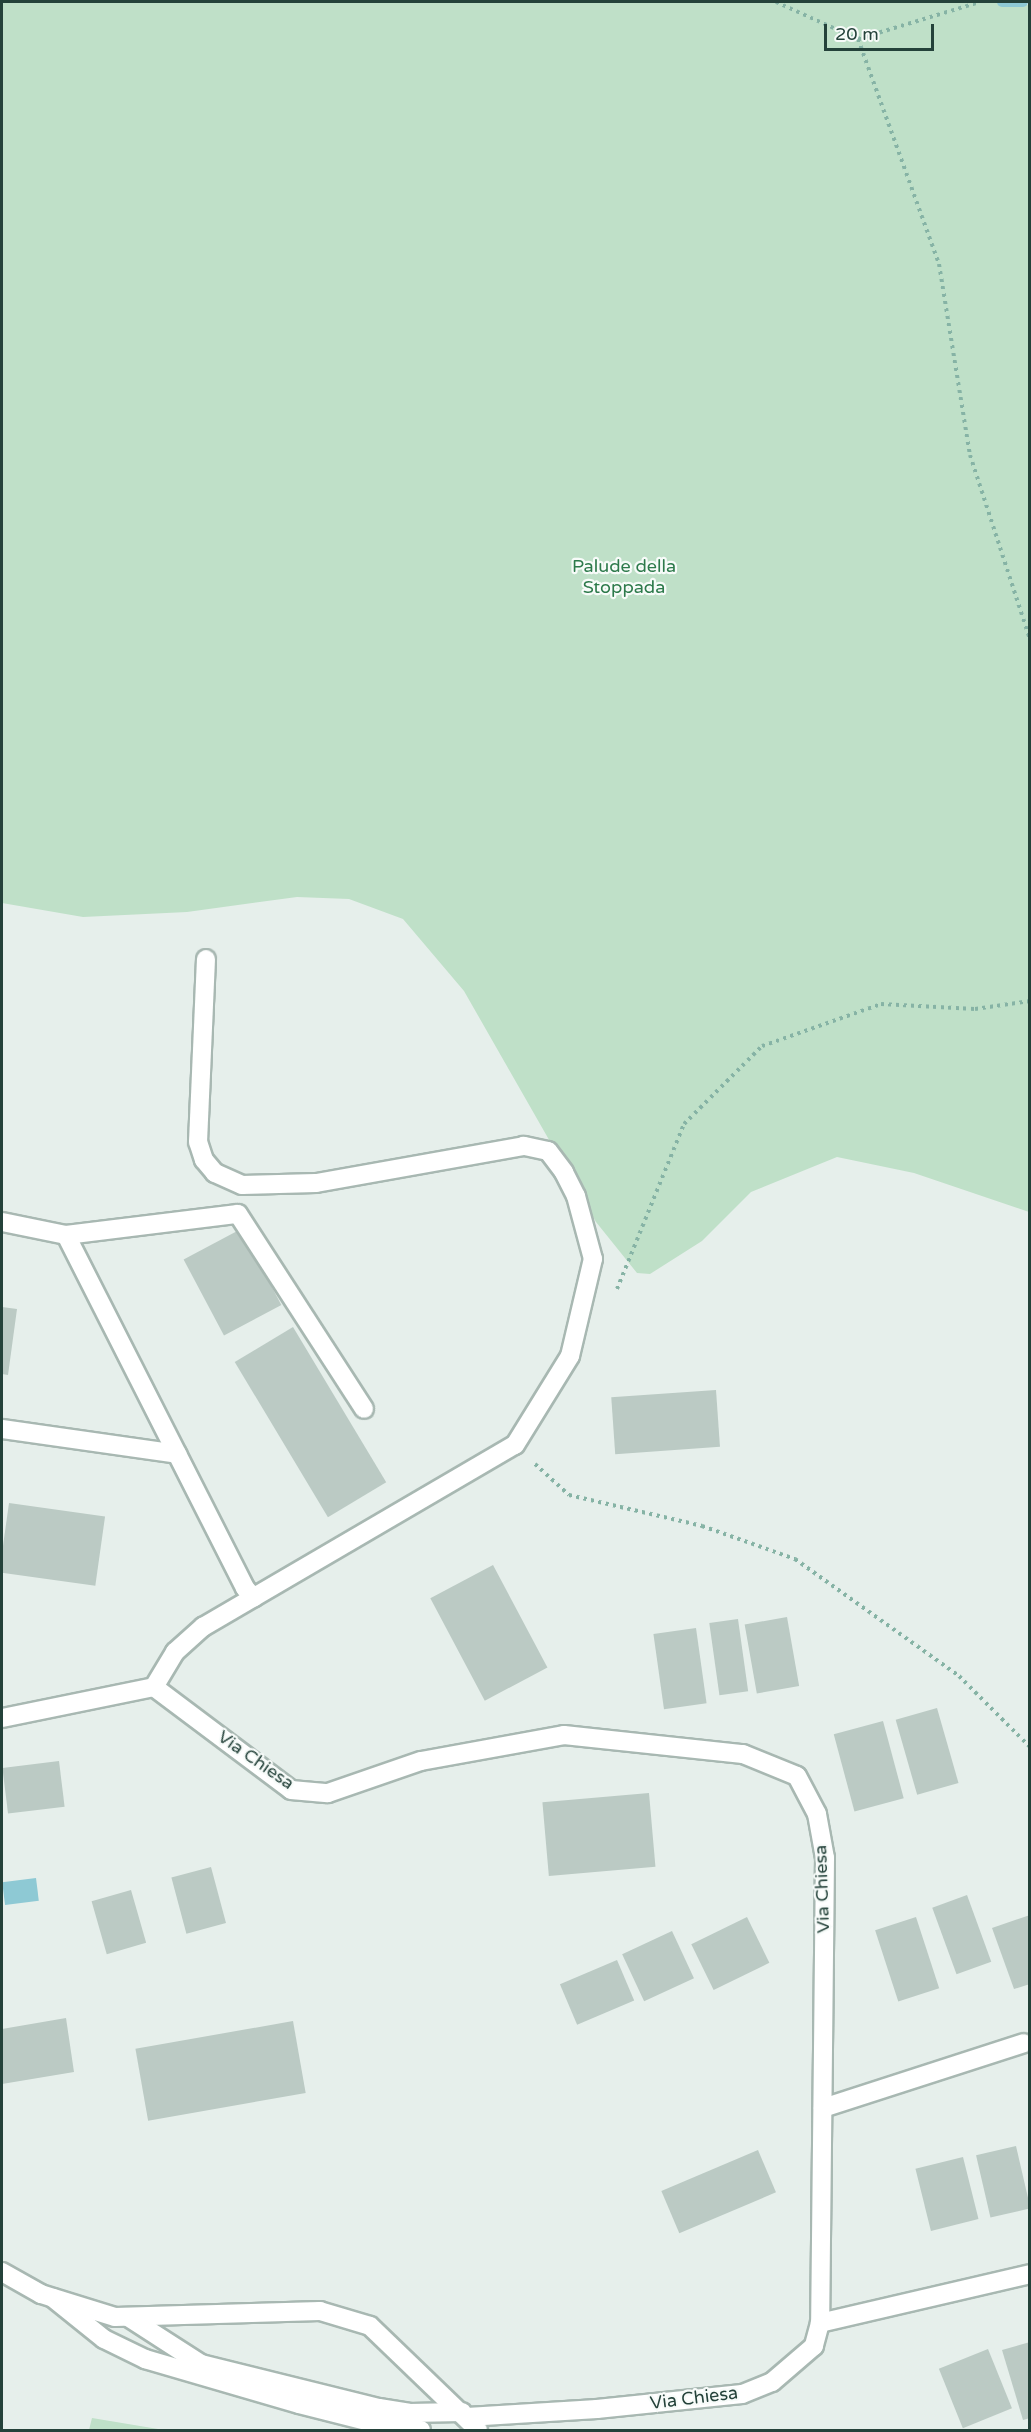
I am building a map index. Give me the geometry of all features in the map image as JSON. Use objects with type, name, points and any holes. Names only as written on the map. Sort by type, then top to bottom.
[{"type":"street","points":[[2,1718],[154,1686],[174,1652],[203,1627],[515,1445],[570,1356],[593,1259],[564,1172],[548,1151],[524,1146],[316,1184],[242,1185],[215,1173],[204,1160],[198,1142],[206,959]]},
{"type":"street","points":[[2,1222],[66,1236],[238,1214],[364,1409]]},
{"type":"street","points":[[66,1236],[177,1455],[254,1598]]},
{"type":"street","points":[[2,1429],[177,1455]]},
{"type":"street","name":"Via Chiesa","points":[[128,2317],[201,2364],[378,2408],[469,2420],[742,2394],[772,2382],[791,2368],[814,2346],[820,2323],[825,1858],[818,1814],[797,1776],[743,1754],[564,1735],[421,1761],[328,1793],[291,1790],[154,1686]]},
{"type":"street","points":[[823,2108],[1024,2043]]},
{"type":"street","points":[[2,2272],[52,2297],[115,2317],[320,2311],[370,2326],[469,2420]]},
{"type":"street","points":[[820,2323],[1029,2274]]},
{"type":"street","points":[[52,2297],[104,2339],[145,2359],[394,2428],[421,2430]]},
{"type":"path","points":[[776,2],[858,39],[980,2]]},
{"type":"path","points":[[858,39],[939,264],[970,455],[1029,640]]},
{"type":"path","points":[[613,1299],[684,1124],[762,1046],[881,1004],[975,1008],[1029,1001]]},
{"type":"path","points":[[515,1445],[569,1495],[702,1526],[795,1559],[959,1676],[1029,1747]]},
{"type":"green space","name":"Palude della Stoppada","points":[[2,2],[1002,2],[1029,5],[1029,1212],[914,1173],[837,1157],[751,1192],[702,1241],[650,1274],[637,1273],[596,1222],[464,991],[403,919],[349,899],[297,897],[187,912],[83,917],[2,903]]},
{"type":"green space","points":[[92,2418],[164,2430],[89,2430]]},
{"type":"water","points":[[36,1878],[39,1901],[5,1905],[2,1882]]},
{"type":"building","points":[[241,1229],[281,1305],[224,1335],[184,1260]]},
{"type":"building","points":[[2,1307],[17,1309],[8,1375],[2,1374]]},
{"type":"building","points":[[293,1327],[386,1482],[328,1517],[235,1362]]},
{"type":"building","points":[[716,1390],[720,1447],[615,1454],[611,1397]]},
{"type":"building","points":[[9,1503],[105,1516],[95,1586],[2,1573],[2,1553]]},
{"type":"building","points":[[493,1565],[547,1667],[485,1701],[430,1598]]},
{"type":"building","points":[[787,1617],[799,1686],[757,1693],[745,1624]]},
{"type":"building","points":[[738,1619],[748,1691],[719,1695],[709,1623]]},
{"type":"building","points":[[696,1628],[707,1703],[664,1709],[653,1634]]},
{"type":"building","points":[[937,1708],[958,1783],[917,1795],[896,1720]]},
{"type":"building","points":[[883,1721],[904,1798],[854,1811],[834,1734]]},
{"type":"building","points":[[59,1761],[65,1807],[8,1814],[2,1768]]},
{"type":"building","points":[[649,1793],[655,1867],[549,1876],[542,1802]]},
{"type":"building","points":[[211,1867],[226,1923],[186,1934],[171,1878]]},
{"type":"building","points":[[131,1890],[146,1943],[107,1954],[92,1901]]},
{"type":"building","points":[[967,1895],[991,1962],[957,1974],[932,1908]]},
{"type":"building","points":[[1030,1915],[1030,1984],[1014,1989],[992,1928]]},
{"type":"building","points":[[747,1917],[769,1963],[714,1990],[691,1944]]},
{"type":"building","points":[[916,1917],[939,1988],[898,2002],[875,1930]]},
{"type":"building","points":[[672,1931],[694,1978],[644,2001],[622,1954]]},
{"type":"building","points":[[617,1960],[634,2001],[577,2025],[560,1984]]},
{"type":"building","points":[[66,2018],[74,2072],[2,2084],[2,2029]]},
{"type":"building","points":[[293,2021],[306,2093],[148,2121],[135,2049]]},
{"type":"building","points":[[1016,2146],[1030,2208],[990,2218],[976,2155]]},
{"type":"building","points":[[758,2150],[776,2192],[679,2233],[661,2191]]},
{"type":"building","points":[[963,2157],[978,2219],[931,2231],[915,2169]]},
{"type":"building","points":[[1030,2342],[1030,2418],[1023,2420],[1002,2350]]},
{"type":"building","points":[[988,2349],[1012,2408],[963,2428],[939,2369]]},
{"type":"waterway","points":[[1002,2],[1023,2]]}]
